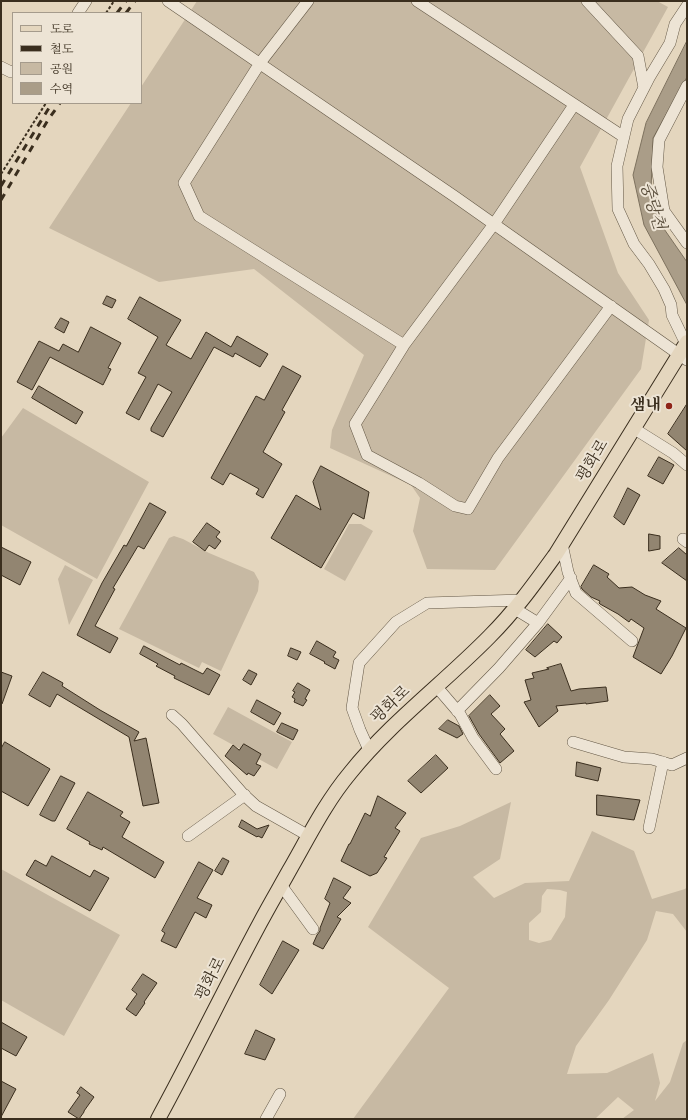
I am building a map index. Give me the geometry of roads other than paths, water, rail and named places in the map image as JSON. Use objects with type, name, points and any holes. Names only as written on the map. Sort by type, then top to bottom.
[{"type":"main road","name":"평화로","points":[[158,1119],[260,923],[326,805],[369,750],[394,724],[489,636],[532,588],[562,544],[633,428],[685,350]]},
{"type":"street","points":[[79,12],[86,1]]},
{"type":"street","points":[[168,1],[611,306],[685,350]]},
{"type":"street","points":[[308,1],[260,64],[184,183],[199,216],[404,345]]},
{"type":"street","points":[[417,1],[624,137]]},
{"type":"street","points":[[587,1],[638,56],[644,88]]},
{"type":"street","points":[[685,350],[672,315],[671,305],[664,289],[634,244],[618,209],[617,166],[628,119],[649,78],[670,43],[675,24],[687,6]]},
{"type":"street","points":[[1,67],[12,72]]},
{"type":"street","points":[[687,86],[659,140],[656,167],[664,211],[687,243]]},
{"type":"street","points":[[574,105],[494,224],[404,345],[355,424],[367,455],[419,483],[455,506],[468,509],[498,458],[611,306]]},
{"type":"street","points":[[633,428],[687,465]]},
{"type":"street","points":[[562,544],[576,593],[632,641]]},
{"type":"street","points":[[458,711],[499,668],[538,623],[571,578]]},
{"type":"street","points":[[369,750],[352,708],[359,663],[396,622],[427,603],[519,604],[538,623]]},
{"type":"street","points":[[436,686],[458,711],[473,738],[496,769]]},
{"type":"street","points":[[172,715],[182,724],[245,796],[256,806],[309,836]]},
{"type":"street","points":[[573,742],[624,757],[652,759],[672,765],[687,758]]},
{"type":"street","points":[[649,828],[664,762]]},
{"type":"street","points":[[188,836],[245,796]]},
{"type":"street","points":[[281,885],[313,929]]},
{"type":"street","points":[[266,1119],[280,1094]]},
{"type":"water","name":"중랑천","points":[[687,41],[687,77],[653,138],[651,190],[662,226],[687,262],[687,305],[644,225],[633,175],[646,123]]},
{"type":"railway","points":[[118,12],[126,1]]},
{"type":"railway","points":[[127,12],[135,1]]},
{"type":"railway","points":[[1,186],[51,104]]},
{"type":"railway","points":[[1,200],[48,120],[59,104]]},
{"type":"place","name":"샘내","points":[[669,406]]}]
